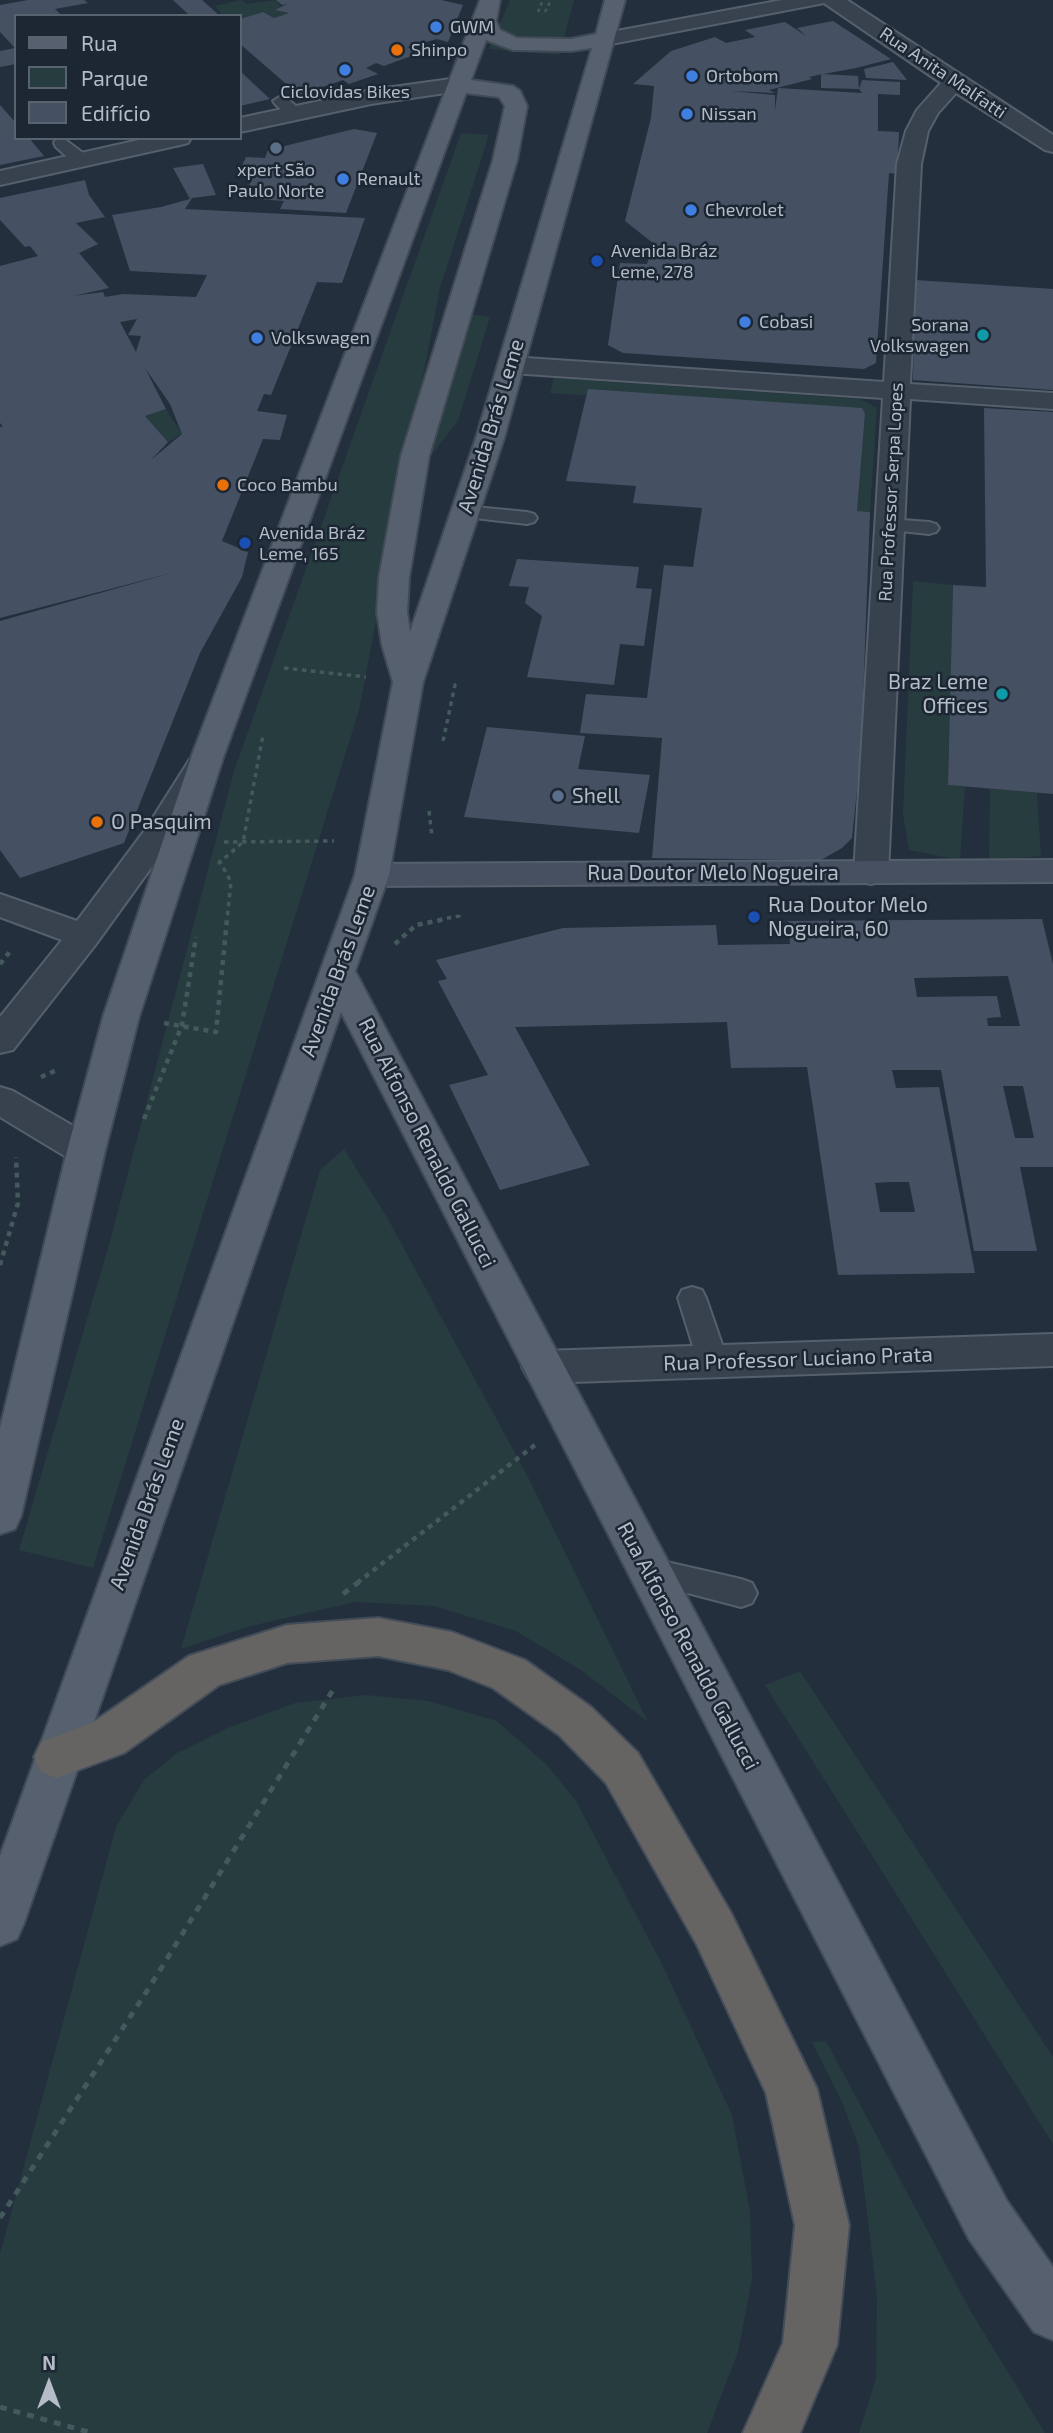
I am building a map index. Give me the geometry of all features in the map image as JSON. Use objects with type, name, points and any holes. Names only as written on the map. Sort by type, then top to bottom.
[{"type":"highway","points":[[57,1758],[108,1738],[205,1670],[287,1644],[378,1637],[452,1651],[509,1674],[575,1721],[622,1768],[714,1929],[791,2089],[822,2225],[810,2345],[771,2433]]},
{"type":"main road","name":"Avenida Brás Leme","points":[[0,1923],[372,875],[408,682],[510,365],[596,63],[606,39],[615,0]]},
{"type":"main road","points":[[487,7],[485,21],[491,34],[513,44],[571,45],[606,39]]},
{"type":"main road","points":[[0,1517],[86,1150],[121,1017],[208,755],[487,7]]},
{"type":"main road","points":[[408,682],[397,645],[392,612],[394,578],[415,456],[505,160],[516,106],[512,96],[505,91],[458,85]]},
{"type":"main road","name":"Rua Doutor Melo Nogueira","points":[[372,875],[1053,871]]},
{"type":"main road","name":"Rua Alfonso Renaldo Gallucci","points":[[338,971],[988,2220],[1053,2313]]},
{"type":"street","points":[[606,39],[816,0]]},
{"type":"street","name":"Rua Anita Malfatti","points":[[833,0],[1053,145]]},
{"type":"street","name":"Rua Professor Serpa Lopes","points":[[871,873],[909,164],[917,131],[928,110],[954,82]]},
{"type":"street","points":[[242,124],[288,107],[458,85]]},
{"type":"street","points":[[0,178],[171,140]]},
{"type":"street","points":[[510,365],[1053,401]]},
{"type":"street","points":[[0,1041],[84,936],[157,836],[208,755]]},
{"type":"street","points":[[0,905],[84,936]]},
{"type":"street","points":[[0,1100],[86,1150]]},
{"type":"street","name":"Rua Professor Luciano Prata","points":[[542,1367],[1053,1350]]},
{"type":"lane","points":[[62,143],[81,160]]},
{"type":"lane","points":[[464,512],[527,518]]},
{"type":"lane","points":[[889,525],[929,528]]},
{"type":"lane","points":[[692,1297],[713,1362]]},
{"type":"lane","points":[[649,1571],[741,1593]]},
{"type":"path","points":[[276,667],[408,682]]},
{"type":"path","points":[[440,753],[455,685]]},
{"type":"path","points":[[429,808],[432,837],[441,843]]},
{"type":"path","points":[[220,842],[380,840]]},
{"type":"path","points":[[0,2218],[159,1972],[337,1684],[337,1641],[333,1603],[569,1419]]},
{"type":"path","points":[[0,2407],[92,2433]]},
{"type":"green space","points":[[241,0],[247,4],[276,0],[281,7],[276,10],[289,13],[274,18],[263,12],[242,18],[242,14],[221,14],[215,6]]},
{"type":"green space","points":[[510,0],[574,0],[559,55],[489,49]]},
{"type":"green space","points":[[461,133],[489,135],[440,288],[406,465],[468,314],[490,317],[458,421],[422,467],[405,471],[359,710],[93,1568],[19,1550],[110,1241],[234,771]]},
{"type":"green space","points":[[554,378],[860,399],[877,408],[870,512],[857,511],[865,414],[550,393]]},
{"type":"green space","points":[[166,409],[182,434],[168,442],[145,416]]},
{"type":"green space","points":[[913,581],[953,585],[948,785],[965,787],[960,860],[909,850],[903,814]]},
{"type":"green space","points":[[990,789],[1037,793],[1041,856],[989,861]]},
{"type":"green space","points":[[344,1149],[388,1219],[529,1479],[648,1722],[581,1670],[516,1631],[434,1606],[355,1602],[247,1627],[181,1649],[320,1170]]},
{"type":"green space","points":[[800,1671],[1053,2057],[1053,2144],[765,1685]]},
{"type":"green space","points":[[366,1695],[428,1701],[497,1721],[547,1765],[576,1801],[661,1962],[732,2115],[750,2211],[752,2279],[738,2352],[707,2433],[0,2433],[0,2254],[116,1827],[144,1780],[177,1753],[230,1727],[295,1703]]},
{"type":"green space","points":[[826,2041],[970,2310],[1045,2433],[859,2433],[876,2379],[877,2296],[859,2147],[843,2104],[812,2042]]},
{"type":"building","points":[[28,0],[84,0],[88,3],[55,9],[60,14],[14,14],[14,47],[0,32],[0,5]]},
{"type":"building","points":[[173,0],[202,0],[218,14],[188,14]]},
{"type":"building","points":[[276,0],[441,0],[463,5],[448,42],[437,39],[407,47],[422,52],[384,66],[376,63],[366,68],[378,74],[349,84],[343,80],[299,95],[242,46],[242,18],[263,12],[274,18],[289,13],[275,10],[287,4],[282,5]]},
{"type":"building","points":[[833,21],[891,59],[823,74],[858,76],[859,89],[862,80],[900,82],[900,95],[878,94],[878,131],[899,132],[897,174],[889,173],[876,363],[864,369],[623,353],[608,345],[620,263],[647,264],[653,243],[625,221],[651,118],[654,86],[633,84],[671,51],[715,37],[726,43],[755,37],[745,30],[785,22],[806,36],[797,28]],"holes":[[[821,74],[821,88],[859,89],[862,93],[778,88],[775,110],[775,95],[730,91],[775,93],[769,90],[812,79],[809,77]]]},
{"type":"building","points":[[14,48],[14,64],[0,67],[0,51]]},
{"type":"building","points":[[893,62],[907,80],[866,78],[864,69]]},
{"type":"building","points":[[242,73],[270,99],[242,106]]},
{"type":"building","points":[[0,105],[14,121],[14,140],[31,140],[44,156],[0,165]]},
{"type":"building","points":[[354,129],[377,133],[346,213],[280,209],[284,201],[243,198],[255,173],[239,172],[246,157],[265,158],[268,150]]},
{"type":"building","points":[[203,164],[216,195],[192,198],[185,209],[365,218],[342,283],[317,282],[271,395],[264,394],[257,411],[287,415],[280,440],[263,439],[222,541],[248,552],[242,577],[200,653],[124,843],[20,878],[0,850],[0,621],[175,572],[0,618],[0,427],[3,427],[0,423],[0,266],[38,256],[30,246],[25,247],[0,220],[0,198],[85,180],[89,195],[105,217],[76,223],[98,244],[79,253],[109,288],[73,296],[103,292],[105,297],[123,294],[196,297],[207,275],[130,271],[112,215],[190,199],[173,168]],"holes":[[[137,319],[128,335],[141,336],[136,352],[120,322]],[[145,368],[170,404],[182,434],[151,460],[168,442],[145,416],[166,409]]]},
{"type":"building","name":"Sorana Volkswagen","points":[[915,280],[1053,289],[1053,390],[913,380]]},
{"type":"building","points":[[588,389],[862,408],[865,414],[857,511],[870,512],[861,751],[852,838],[842,848],[821,860],[652,858],[662,738],[580,733],[586,694],[647,698],[664,565],[693,567],[702,508],[633,503],[636,486],[566,481]]},
{"type":"building","points":[[984,408],[1053,412],[1053,794],[948,785],[953,585],[986,587]]},
{"type":"building","points":[[517,559],[639,567],[636,588],[652,589],[644,646],[620,644],[614,685],[527,677],[542,616],[525,603],[529,587],[509,586]]},
{"type":"building","name":"Shell","points":[[487,727],[585,736],[578,769],[650,775],[639,833],[464,817]]},
{"type":"building","points":[[1042,919],[1053,964],[1053,1167],[1020,1167],[1037,1251],[974,1251],[941,1070],[892,1070],[896,1088],[939,1087],[975,1273],[838,1275],[807,1067],[731,1068],[727,1022],[515,1027],[590,1165],[500,1190],[449,1085],[488,1075],[438,981],[447,979],[436,960],[563,928],[716,925],[718,945],[790,944],[788,921]],"holes":[[[1008,976],[1020,1026],[988,1026],[987,1018],[1001,1017],[997,996],[917,997],[914,978]],[[1003,1086],[1023,1086],[1034,1138],[1015,1138]],[[909,1182],[915,1212],[880,1212],[875,1183]]]},
{"type":"place","name":"GWM","points":[[436,27]]},
{"type":"place","name":"Shinpo","points":[[397,50]]},
{"type":"place","name":"Ciclovidas Bikes","points":[[345,70]]},
{"type":"place","name":"Ortobom","points":[[692,76]]},
{"type":"place","name":"Nissan","points":[[687,114]]},
{"type":"place","name":"xpert São Paulo Norte","points":[[276,148]]},
{"type":"place","name":"Renault","points":[[343,179]]},
{"type":"place","name":"Chevrolet","points":[[691,210]]},
{"type":"place","name":"Avenida Bráz Leme, 278","points":[[597,261]]},
{"type":"place","name":"Cobasi","points":[[745,322]]},
{"type":"place","name":"Sorana Volkswagen","points":[[983,335]]},
{"type":"place","name":"Volkswagen","points":[[257,338]]},
{"type":"place","name":"Coco Bambu","points":[[223,485]]},
{"type":"place","name":"Avenida Bráz Leme, 165","points":[[245,543]]},
{"type":"place","name":"Braz Leme Offices","points":[[1002,694]]},
{"type":"place","name":"Shell","points":[[558,796]]},
{"type":"place","name":"O Pasquim","points":[[97,822]]},
{"type":"place","name":"Rua Doutor Melo Nogueira, 60","points":[[754,917]]}]
